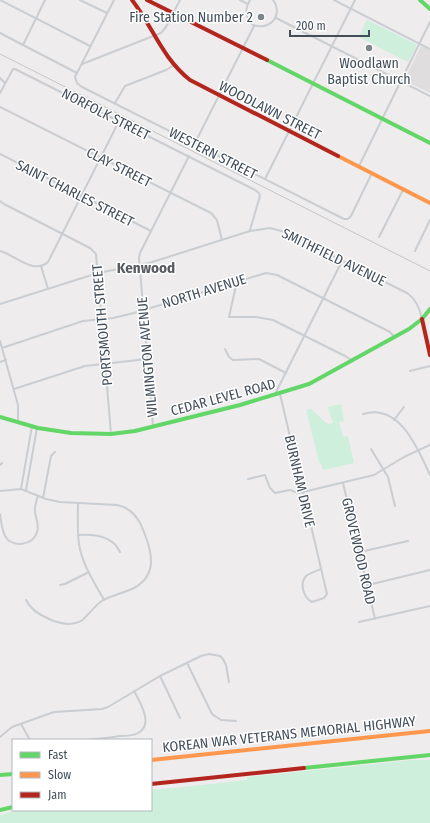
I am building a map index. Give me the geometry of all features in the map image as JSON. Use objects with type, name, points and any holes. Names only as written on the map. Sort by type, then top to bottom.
[{"type":"main road","name":"WOODLAWN STREET","points":[[132,0],[146,19],[164,54],[194,83],[430,203]]},
{"type":"main road","points":[[147,0],[430,143]]},
{"type":"main road","points":[[420,0],[430,9]]},
{"type":"main road","name":"CEDAR LEVEL ROAD","points":[[0,417],[38,428],[71,433],[112,434],[130,432],[240,405],[319,379],[395,338],[422,319],[430,309]]},
{"type":"main road","points":[[422,319],[430,355]]},
{"type":"main road","name":"KOREAN WAR VETERANS MEMORIAL HIGHWAY","points":[[152,760],[430,731]]},
{"type":"main road","points":[[152,784],[430,755]]},
{"type":"main road","points":[[0,775],[12,774]]},
{"type":"main road","points":[[0,810],[12,807]]},
{"type":"street","points":[[0,0],[90,46]]},
{"type":"street","points":[[23,45],[45,0]]},
{"type":"street","points":[[80,0],[107,13]]},
{"type":"street","points":[[0,33],[77,73],[114,0]]},
{"type":"street","points":[[82,64],[155,37],[163,32],[180,0]]},
{"type":"street","points":[[240,0],[248,4]]},
{"type":"street","points":[[250,0],[246,14],[248,20],[254,26],[266,26],[276,18],[277,7],[273,0]]},
{"type":"street","points":[[334,0],[430,48]]},
{"type":"street","points":[[264,179],[355,0]]},
{"type":"street","points":[[276,18],[430,96]]},
{"type":"street","points":[[358,167],[430,22]]},
{"type":"street","points":[[195,143],[254,26]]},
{"type":"street","points":[[115,103],[125,86],[166,70],[174,65]]},
{"type":"street","name":"NORFOLK STREET","points":[[5,83],[14,68],[255,190],[260,195],[250,231]]},
{"type":"street","name":"WESTERN STREET","points":[[77,73],[76,80],[80,85],[346,219],[351,216],[372,174]]},
{"type":"street","points":[[0,78],[5,83],[0,93]]},
{"type":"street","name":"CLAY STREET","points":[[0,107],[213,215],[217,220],[222,240]]},
{"type":"street","points":[[0,251],[33,267],[41,266],[48,262],[120,121]]},
{"type":"street","name":"SAINT CHARLES STREET","points":[[0,154],[151,231]]},
{"type":"street","name":"WILMINGTON AVENUE","points":[[153,426],[139,265],[140,253],[189,156]]},
{"type":"street","points":[[379,237],[403,189]]},
{"type":"street","name":"PORTSMOUTH STREET","points":[[0,201],[92,250],[96,257],[112,434]]},
{"type":"street","points":[[415,251],[430,220]]},
{"type":"street","name":"SMITHFIELD AVENUE","points":[[0,304],[98,273],[139,265],[250,231],[270,228],[280,230],[410,296],[418,306],[422,319]]},
{"type":"street","points":[[277,394],[342,261]]},
{"type":"street","points":[[41,266],[48,289]]},
{"type":"street","name":"NORTH AVENUE","points":[[2,348],[83,322],[120,317],[261,274],[273,274],[324,298],[390,332],[395,338]]},
{"type":"street","points":[[237,281],[229,316],[230,318],[256,317],[268,319],[305,335],[353,361]]},
{"type":"street","points":[[0,341],[19,408],[18,422]]},
{"type":"street","points":[[225,349],[229,357],[233,360],[262,360],[286,373]]},
{"type":"street","points":[[14,389],[85,366],[147,359]]},
{"type":"street","points":[[0,362],[6,360]]},
{"type":"street","points":[[410,371],[430,366]]},
{"type":"street","name":"BURNHAM DRIVE","points":[[277,394],[303,492],[321,569],[327,596],[312,602],[309,601],[304,592],[303,583],[307,575],[321,569]]},
{"type":"street","points":[[394,420],[404,407]]},
{"type":"street","points":[[363,414],[381,412],[394,420],[410,434],[430,475]]},
{"type":"street","points":[[21,489],[32,426]]},
{"type":"street","points":[[26,490],[38,428]]},
{"type":"street","points":[[248,479],[265,475],[270,488],[274,492],[277,493],[290,490],[298,493],[366,477],[430,445]]},
{"type":"street","points":[[371,449],[384,469],[390,482],[395,506]]},
{"type":"street","points":[[44,498],[51,456],[55,452]]},
{"type":"street","name":"GROVEWOOD ROAD","points":[[343,483],[375,619]]},
{"type":"street","points":[[0,491],[21,489],[38,496],[60,502],[117,505],[136,515],[141,523],[150,549],[152,564],[149,573],[144,580],[134,588],[104,600],[76,623],[67,624],[58,622],[38,613],[31,608],[26,600]]},
{"type":"street","points":[[0,514],[6,537],[15,544],[20,545],[27,542],[38,532],[35,511],[38,496]]},
{"type":"street","points":[[78,504],[78,535],[80,550],[89,572],[104,600]]},
{"type":"street","points":[[78,535],[103,537],[115,544],[120,552]]},
{"type":"street","points":[[360,552],[408,541]]},
{"type":"street","points":[[368,585],[430,570]]},
{"type":"street","points":[[60,585],[89,572]]},
{"type":"street","points":[[359,622],[430,606]]},
{"type":"street","points":[[0,737],[12,727],[54,712],[102,709],[108,707],[160,676],[201,656],[209,654],[220,656],[226,665],[229,682]]},
{"type":"street","points":[[187,663],[212,714],[221,720],[236,721]]},
{"type":"street","points":[[160,676],[180,718]]},
{"type":"street","points":[[95,739],[133,735],[141,732],[144,727],[145,718],[140,702],[134,692]]},
{"type":"street","points":[[21,724],[29,739]]},
{"type":"shaded area","points":[[421,46],[430,50],[430,93],[404,80]]},
{"type":"green space","points":[[367,20],[417,45],[408,62],[359,37]]},
{"type":"green space","points":[[341,404],[344,421],[339,422],[343,437],[348,436],[354,463],[323,470],[322,465],[319,462],[306,410],[311,409],[329,424],[333,423],[328,407]]},
{"type":"green space","points":[[413,760],[430,760],[430,823],[0,823],[0,815],[16,811],[152,811],[152,790],[247,780],[247,777]]},
{"type":"railway","points":[[0,54],[430,271]]},
{"type":"traffic: fast","points":[[420,0],[430,9]]},
{"type":"traffic: fast","points":[[267,60],[430,143]]},
{"type":"traffic: fast","points":[[0,417],[38,428],[71,433],[111,434],[135,431],[240,405],[309,384],[409,329],[422,319],[430,309]]},
{"type":"traffic: fast","points":[[304,768],[430,755]]},
{"type":"traffic: fast","points":[[0,775],[12,774]]},
{"type":"traffic: fast","points":[[0,810],[12,807]]},
{"type":"traffic: slow","points":[[338,156],[430,203]]},
{"type":"traffic: slow","points":[[152,760],[430,731]]},
{"type":"traffic: jam","points":[[132,0],[172,62],[190,80],[338,156]]},
{"type":"traffic: jam","points":[[147,0],[267,60]]},
{"type":"traffic: jam","points":[[422,319],[430,355]]},
{"type":"traffic: jam","points":[[152,784],[304,768]]},
{"type":"place","name":"Fire Station Number 2","points":[[261,17]]},
{"type":"place","name":"Woodlawn Baptist Church","points":[[369,48]]},
{"type":"district","name":"Kenwood","points":[[146,268]]}]
